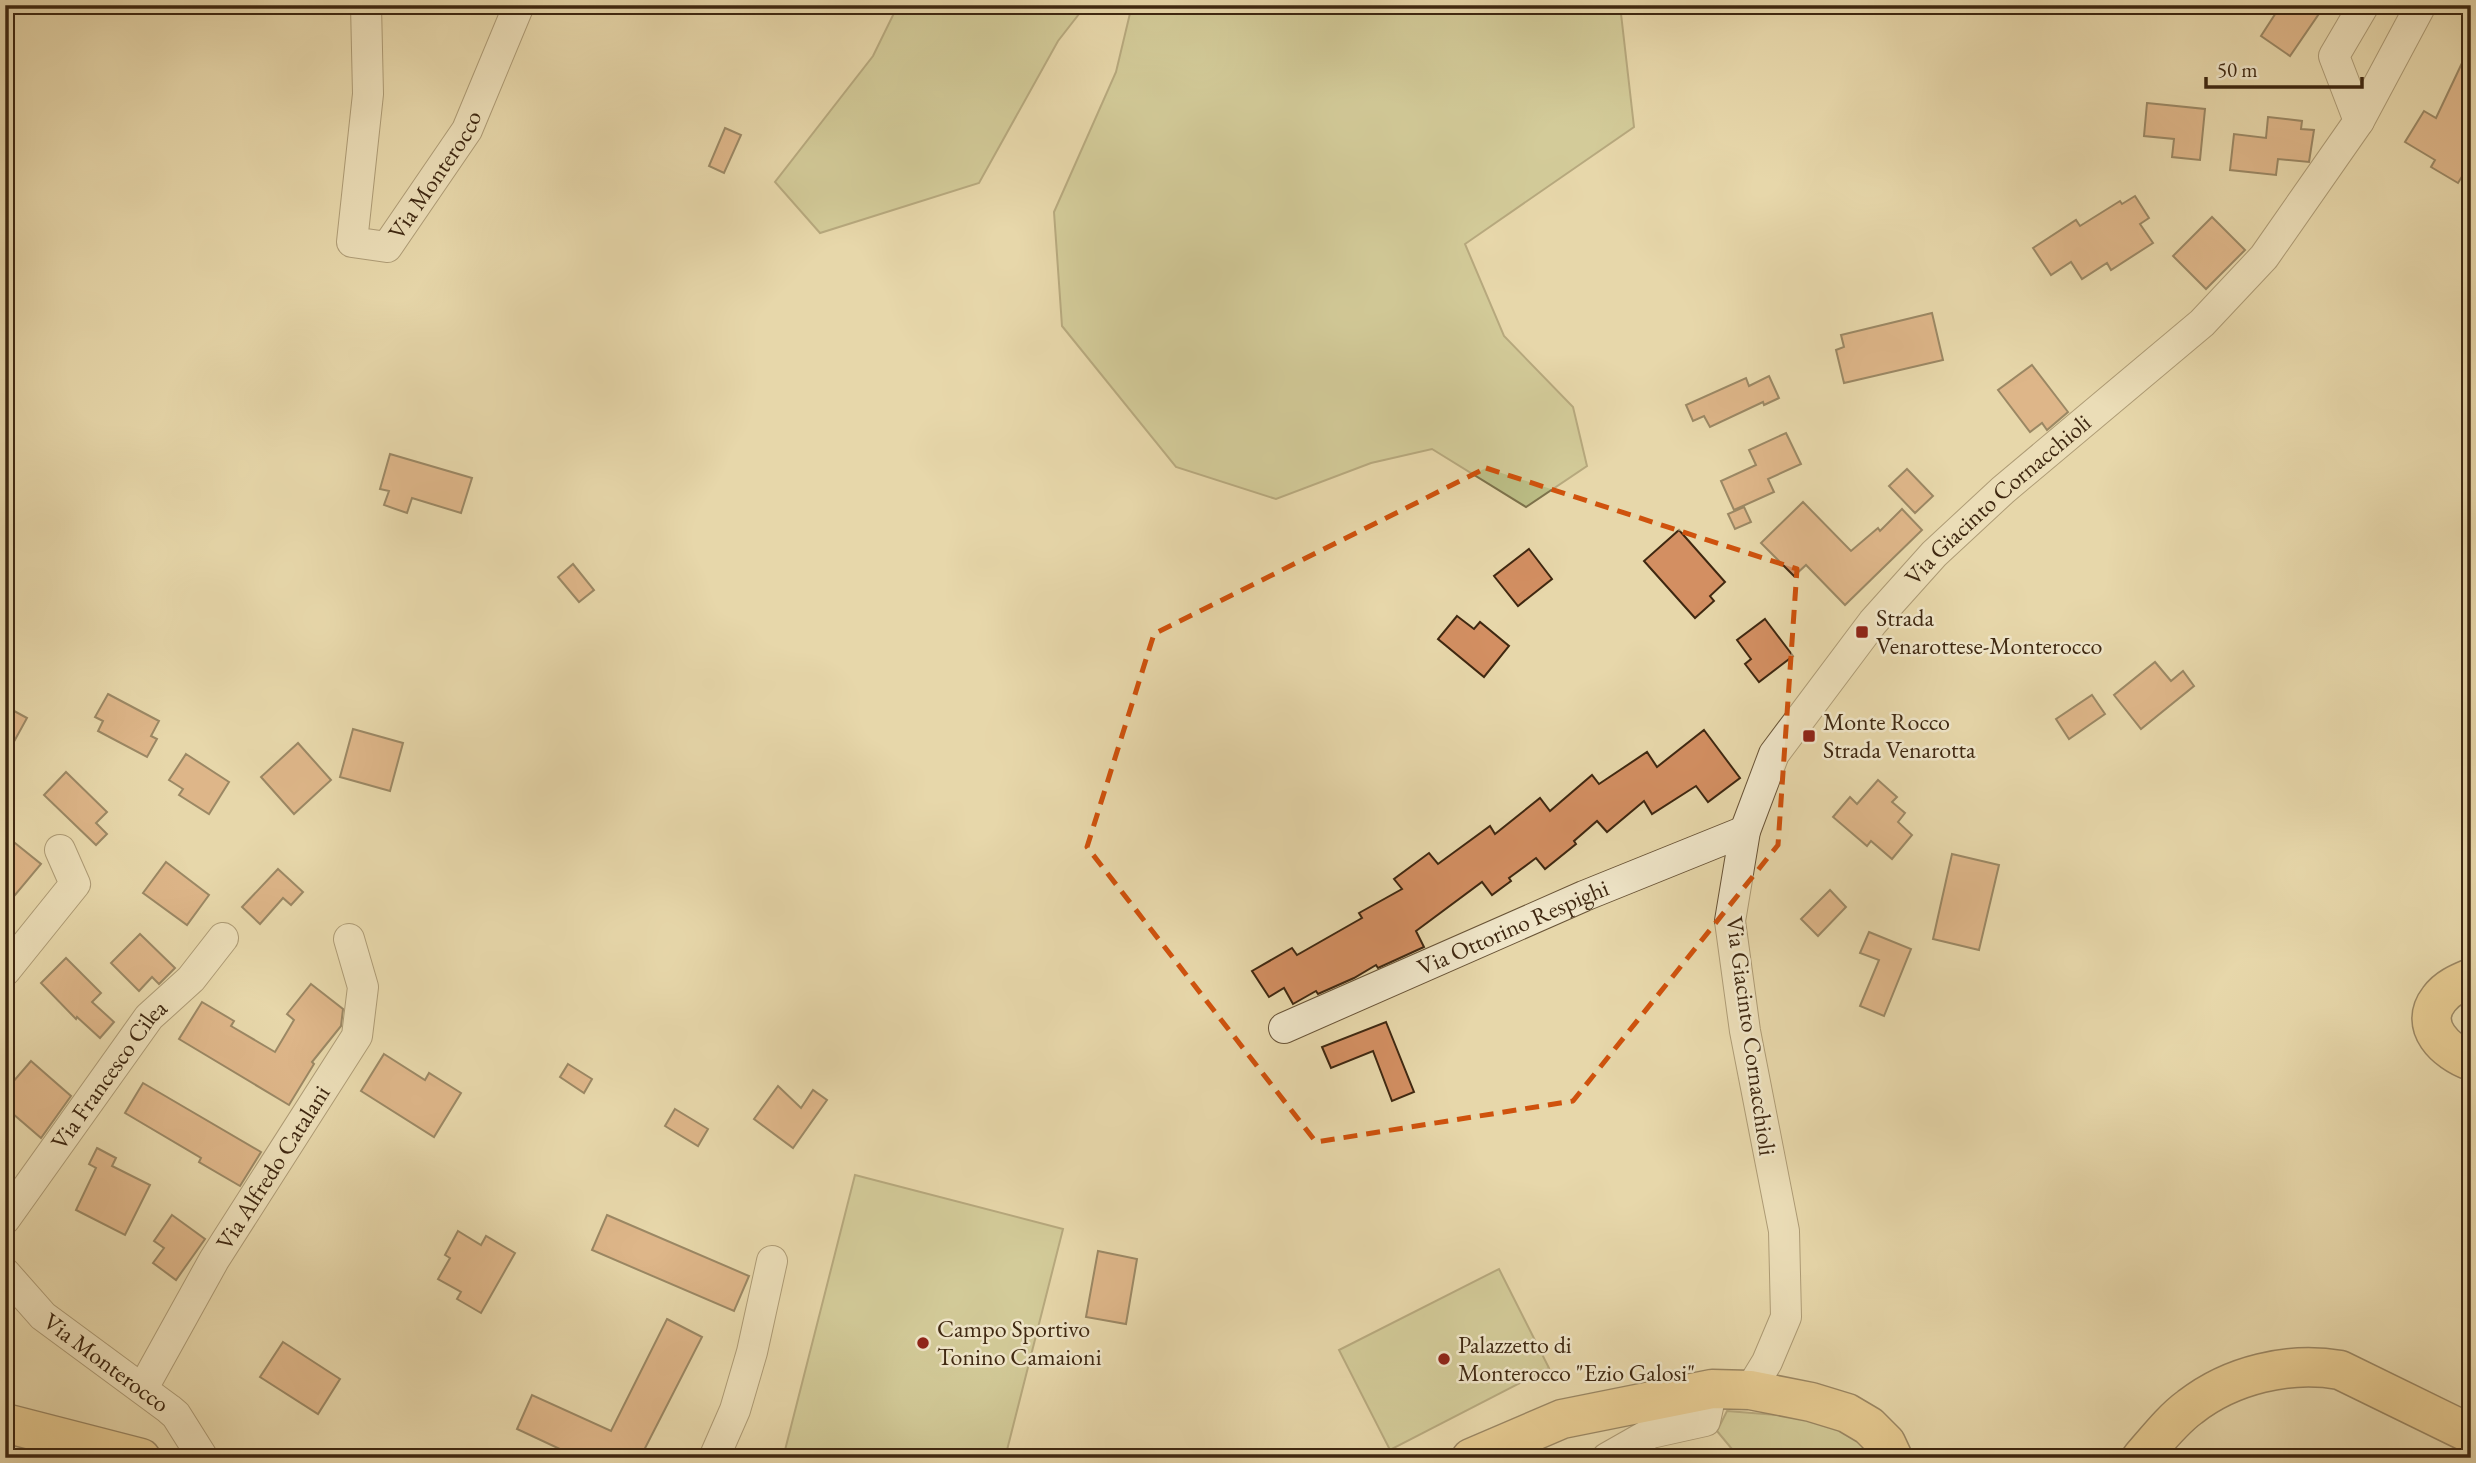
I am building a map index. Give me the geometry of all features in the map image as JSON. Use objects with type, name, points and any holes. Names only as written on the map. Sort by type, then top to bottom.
[{"type":"main road","points":[[2471,978],[2453,986],[2437,1001],[2432,1024],[2447,1049],[2471,1061]]},
{"type":"main road","points":[[2141,1458],[2188,1408],[2213,1391],[2241,1379],[2319,1366],[2340,1370],[2471,1434]]},
{"type":"main road","points":[[1471,1458],[1562,1419],[1712,1389],[1758,1392],[1811,1402],[1847,1413],[1869,1426],[1886,1443],[1893,1458]]},
{"type":"main road","points":[[5,1423],[141,1458]]},
{"type":"street","name":"Via Monterocco","points":[[366,5],[368,94],[352,242],[387,247],[467,130],[519,5]]},
{"type":"street","points":[[2359,121],[2334,57],[2364,5]]},
{"type":"street","name":"Via Giacinto Cornacchioli","points":[[1758,1392],[1786,1317],[1784,1231],[1745,1031],[1730,921],[1745,831],[1774,754],[1873,622],[1934,554],[2003,490],[2202,323],[2264,257],[2359,121],[2412,8]]},
{"type":"street","name":"Via Ottorino Respighi","points":[[1284,1028],[1584,896],[1745,831]]},
{"type":"street","points":[[5,971],[75,884],[60,850]]},
{"type":"street","name":"Via Francesco Cilea","points":[[5,1219],[149,1017],[191,979],[223,938]]},
{"type":"street","name":"Via Alfredo Catalani","points":[[144,1388],[214,1260],[357,1036],[363,987],[349,939]]},
{"type":"street","points":[[714,1458],[735,1410],[752,1352],[772,1261]]},
{"type":"street","name":"Via Monterocco","points":[[5,1273],[43,1316],[144,1388],[176,1415],[203,1458]]},
{"type":"street","points":[[1607,1458],[1651,1433],[1705,1421],[1712,1389]]},
{"type":"highlighted area","points":[[1486,468],[1797,569],[1778,845],[1573,1101],[1316,1142],[1087,847],[1154,634]]},
{"type":"green space","points":[[898,5],[1086,5],[1058,41],[979,183],[820,233],[775,182],[873,56]]},
{"type":"green space","points":[[1132,5],[1620,5],[1634,127],[1465,244],[1504,336],[1573,407],[1587,466],[1526,507],[1432,449],[1371,463],[1276,499],[1176,467],[1062,326],[1054,212],[1116,72]]},
{"type":"green space","name":"Campo Sportivo Tonino Camaioni","points":[[855,1175],[1063,1229],[1005,1458],[783,1458]]},
{"type":"green space","name":"Palazzetto di Monterocco \"Ezio Galosi\"","points":[[1499,1269],[1549,1368],[1390,1450],[1339,1350]]},
{"type":"green space","points":[[1727,1411],[1804,1417],[1849,1433],[1876,1458],[1833,1458],[1830,1454],[1789,1450],[1780,1458],[1723,1458],[1732,1449],[1717,1431]]},
{"type":"building","points":[[2281,5],[2325,5],[2290,56],[2261,36]]},
{"type":"building","points":[[2471,44],[2471,162],[2458,183],[2431,167],[2435,160],[2405,142],[2424,111],[2436,118]]},
{"type":"building","points":[[2147,103],[2205,109],[2200,160],[2172,157],[2174,139],[2144,136]]},
{"type":"building","points":[[2268,117],[2302,121],[2301,129],[2314,130],[2309,162],[2278,159],[2276,175],[2230,170],[2234,134],[2266,138]]},
{"type":"building","points":[[725,128],[741,135],[724,173],[709,166]]},
{"type":"building","points":[[2135,196],[2149,218],[2140,224],[2153,243],[2111,270],[2107,263],[2082,279],[2071,262],[2051,275],[2033,248],[2076,220],[2080,226],[2120,201],[2122,204]]},
{"type":"building","points":[[2212,217],[2245,250],[2206,289],[2173,256]]},
{"type":"building","points":[[1932,313],[1943,360],[1844,383],[1836,350],[1844,347],[1841,335]]},
{"type":"building","points":[[2032,365],[2068,412],[2047,430],[2042,423],[2030,432],[1998,390]]},
{"type":"building","points":[[1769,376],[1779,398],[1764,405],[1763,402],[1710,427],[1704,416],[1693,421],[1686,405],[1746,378],[1749,386]]},
{"type":"building","points":[[1786,433],[1801,464],[1768,479],[1774,492],[1734,510],[1721,481],[1756,465],[1749,450]]},
{"type":"building","points":[[390,454],[472,478],[461,513],[412,498],[407,513],[384,505],[389,491],[380,489]]},
{"type":"building","points":[[1907,469],[1933,496],[1915,513],[1889,486]]},
{"type":"building","points":[[1803,502],[1851,551],[1878,528],[1880,531],[1902,509],[1922,530],[1845,605],[1806,565],[1794,576],[1761,543]]},
{"type":"building","points":[[1744,507],[1751,522],[1735,529],[1728,514]]},
{"type":"building","points":[[1679,530],[1725,582],[1710,596],[1714,601],[1695,618],[1644,561]]},
{"type":"building","points":[[1529,549],[1552,579],[1518,606],[1494,576]]},
{"type":"building","points":[[573,564],[594,590],[579,602],[558,577]]},
{"type":"building","points":[[1457,616],[1474,629],[1480,622],[1509,646],[1484,677],[1438,639]]},
{"type":"building","points":[[1765,619],[1793,656],[1759,682],[1745,664],[1751,659],[1737,640]]},
{"type":"building","points":[[2155,662],[2171,681],[2183,671],[2194,686],[2141,729],[2114,695]]},
{"type":"building","points":[[108,694],[159,721],[151,736],[157,739],[147,757],[98,731],[103,721],[95,717]]},
{"type":"building","points":[[2092,695],[2105,714],[2069,739],[2056,719]]},
{"type":"building","points":[[5,706],[27,718],[5,758]]},
{"type":"building","points":[[353,729],[403,743],[390,791],[340,777]]},
{"type":"building","points":[[1704,730],[1740,778],[1708,802],[1696,786],[1652,814],[1644,801],[1607,832],[1597,821],[1574,841],[1576,844],[1545,869],[1536,858],[1492,895],[1482,882],[1416,931],[1424,947],[1378,968],[1376,965],[1318,994],[1316,991],[1293,1004],[1284,988],[1269,997],[1252,971],[1292,948],[1297,955],[1362,918],[1359,913],[1402,889],[1394,879],[1429,853],[1438,864],[1490,826],[1495,834],[1540,798],[1550,811],[1592,775],[1599,784],[1647,752],[1657,767]]},
{"type":"building","points":[[298,743],[331,780],[294,814],[261,777]]},
{"type":"building","points":[[186,754],[229,782],[209,814],[179,795],[183,789],[169,780]]},
{"type":"building","points":[[66,772],[107,812],[96,823],[107,834],[96,845],[44,795]]},
{"type":"building","points":[[1878,780],[1897,797],[1892,802],[1905,813],[1898,822],[1912,835],[1892,859],[1871,841],[1867,846],[1833,817],[1850,797],[1857,804]]},
{"type":"building","points":[[5,835],[41,864],[5,907]]},
{"type":"building","points":[[1952,854],[1999,865],[1979,950],[1933,939]]},
{"type":"building","points":[[166,862],[209,895],[187,925],[143,893]]},
{"type":"building","points":[[278,869],[303,892],[291,905],[283,898],[260,924],[242,907]]},
{"type":"building","points":[[1830,890],[1846,907],[1818,936],[1801,919]]},
{"type":"building","points":[[1869,932],[1911,949],[1884,1016],[1860,1006],[1879,960],[1860,953]]},
{"type":"building","points":[[140,934],[175,968],[159,984],[152,977],[139,991],[111,963]]},
{"type":"building","points":[[66,958],[101,993],[92,1002],[114,1022],[100,1038],[77,1017],[76,1019],[41,983]]},
{"type":"building","points":[[311,984],[343,1009],[341,1026],[312,1062],[314,1064],[289,1105],[179,1039],[202,1002],[234,1021],[231,1026],[275,1052],[294,1020],[287,1014]]},
{"type":"building","points":[[1386,1022],[1414,1092],[1392,1101],[1373,1051],[1331,1068],[1322,1047]]},
{"type":"building","points":[[384,1054],[425,1080],[429,1073],[461,1093],[434,1137],[361,1091]]},
{"type":"building","points":[[31,1061],[71,1096],[41,1138],[5,1107],[5,1091]]},
{"type":"building","points":[[568,1064],[592,1079],[584,1093],[560,1077]]},
{"type":"building","points":[[143,1083],[261,1152],[240,1186],[199,1162],[201,1158],[125,1113]]},
{"type":"building","points":[[778,1086],[801,1108],[813,1090],[827,1100],[793,1148],[754,1119]]},
{"type":"building","points":[[675,1109],[708,1129],[698,1146],[665,1126]]},
{"type":"building","points":[[97,1148],[116,1158],[112,1166],[150,1185],[125,1235],[76,1210],[96,1168],[89,1164]]},
{"type":"building","points":[[172,1215],[205,1239],[176,1280],[153,1263],[164,1248],[154,1241]]},
{"type":"building","points":[[607,1215],[749,1276],[734,1311],[592,1250]]},
{"type":"building","points":[[458,1231],[481,1245],[486,1236],[515,1253],[481,1313],[457,1299],[461,1292],[438,1279],[450,1258],[445,1255]]},
{"type":"building","points":[[1098,1251],[1137,1259],[1126,1324],[1086,1317]]},
{"type":"building","points":[[667,1319],[702,1337],[640,1458],[579,1458],[517,1429],[532,1395],[611,1431]]},
{"type":"building","points":[[283,1342],[340,1379],[318,1414],[260,1377]]},
{"type":"place","name":"Strada Venarottese-Monterocco","points":[[1862,632]]},
{"type":"place","name":"Monte Rocco Strada Venarotta","points":[[1809,736]]},
{"type":"place","name":"Campo Sportivo Tonino Camaioni","points":[[923,1343]]},
{"type":"place","name":"Palazzetto di Monterocco \"Ezio Galosi\"","points":[[1444,1359]]}]
